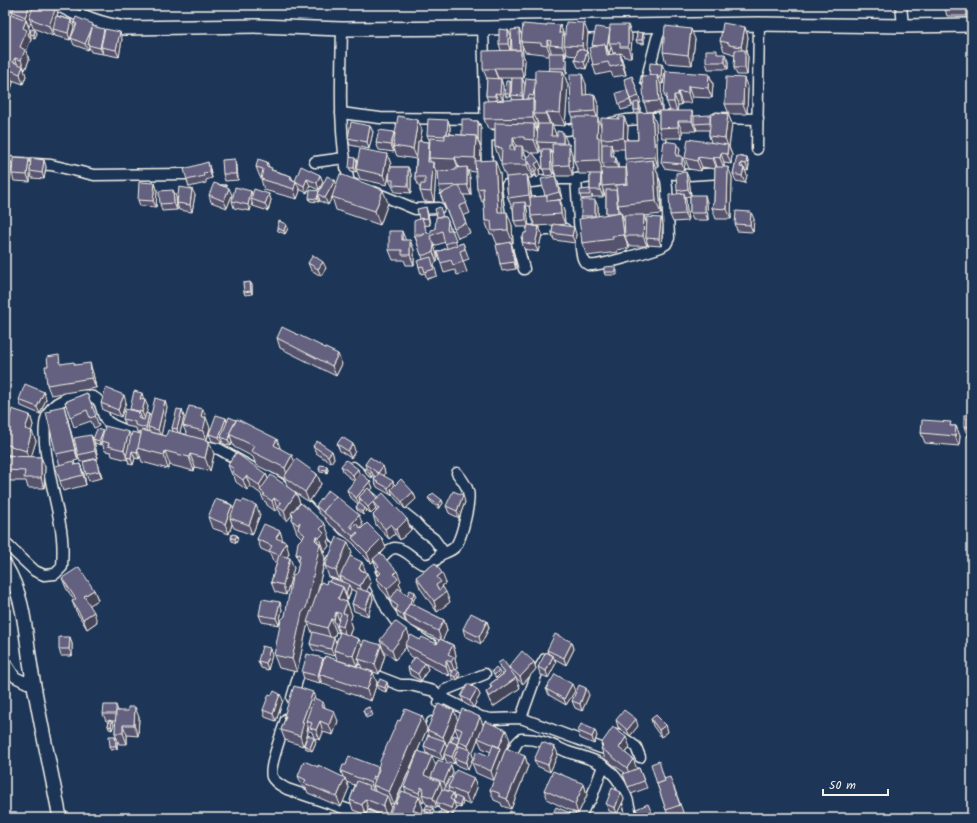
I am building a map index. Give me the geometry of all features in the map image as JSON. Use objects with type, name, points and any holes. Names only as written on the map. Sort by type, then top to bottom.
[{"type":"street","points":[[5,35],[15,5]]},
{"type":"street","points":[[60,5],[84,17],[105,25],[125,28],[258,26],[342,29],[759,24],[903,26],[972,25]]},
{"type":"street","points":[[901,5],[903,26]]},
{"type":"street","points":[[758,150],[759,24]]},
{"type":"street","points":[[646,81],[657,38],[663,25]]},
{"type":"street","points":[[484,28],[487,168]]},
{"type":"street","points":[[342,29],[340,113],[344,158],[349,183],[415,209],[439,208]]},
{"type":"street","points":[[340,113],[380,118],[486,119]]},
{"type":"street","points":[[531,132],[576,129],[626,120],[682,117]]},
{"type":"street","points":[[576,179],[583,228],[582,258],[587,263],[594,265],[661,248],[666,244],[669,238],[664,219],[667,188],[660,171],[661,118]]},
{"type":"street","points":[[704,118],[758,119]]},
{"type":"street","points":[[486,136],[516,134]]},
{"type":"street","points":[[315,162],[344,158]]},
{"type":"street","points":[[5,162],[51,165],[94,175],[187,174]]},
{"type":"street","points":[[660,171],[689,175],[722,173]]},
{"type":"street","points":[[524,269],[514,232],[507,185],[555,179],[594,178],[612,174]]},
{"type":"street","points":[[514,232],[583,228]]},
{"type":"street","points":[[5,543],[35,571],[44,575],[55,574],[62,567],[61,526],[46,453],[44,431],[47,416],[54,404],[69,397],[83,396],[94,398],[101,405],[103,415],[107,421],[116,426],[153,439],[159,439]]},
{"type":"street","points":[[187,443],[219,449],[277,482],[300,500],[335,546]]},
{"type":"street","points":[[353,467],[388,497],[422,530],[434,539],[442,550],[442,554]]},
{"type":"street","points":[[367,568],[374,565],[391,549],[395,548],[403,551],[424,565],[433,563],[442,554],[452,550],[457,544],[469,503],[468,492],[464,482],[457,473]]},
{"type":"street","points":[[335,546],[347,544],[367,568],[387,609],[397,623],[427,643],[440,647]]},
{"type":"street","points":[[335,546],[306,651],[271,768],[272,777],[287,789],[373,818]]},
{"type":"street","points":[[5,565],[16,585],[23,608],[32,673],[60,818]]},
{"type":"street","points":[[520,718],[537,673],[550,648]]},
{"type":"street","points":[[306,651],[400,685],[410,684],[434,691],[441,697],[481,717],[491,719],[520,718],[606,741]]},
{"type":"street","points":[[5,662],[15,677],[28,683],[32,673]]},
{"type":"street","points":[[412,776],[441,697],[445,690],[486,674]]},
{"type":"street","points":[[580,818],[585,806],[591,799],[599,763],[606,741],[614,731],[636,747],[640,757]]},
{"type":"street","points":[[509,757],[521,739],[529,738],[544,741],[599,763],[610,772],[623,789],[630,807],[631,818]]},
{"type":"building","points":[[30,5],[25,17],[12,11],[14,8],[10,6]]},
{"type":"building","points":[[34,5],[53,5],[52,9],[55,10],[49,26],[29,18]]},
{"type":"building","points":[[81,5],[80,8],[73,6]]},
{"type":"building","points":[[944,5],[968,5],[968,6]]},
{"type":"building","points":[[11,14],[26,20],[23,28],[27,30],[20,47],[25,50],[21,60],[15,58],[13,62],[23,66],[20,74],[5,68],[5,27]]},
{"type":"building","points":[[56,16],[71,20],[68,33],[53,29]]},
{"type":"building","points":[[76,17],[93,24],[92,26],[104,29],[100,48],[88,45],[92,28],[85,44],[71,38],[77,24],[74,22]]},
{"type":"building","points":[[566,22],[584,23],[582,46],[564,45]]},
{"type":"building","points":[[723,23],[745,27],[741,47],[729,45],[729,43],[720,41]]},
{"type":"building","points":[[523,24],[546,26],[547,24],[560,25],[559,33],[563,33],[562,46],[550,45],[551,41],[547,40],[547,46],[541,45],[541,43],[521,42]]},
{"type":"building","points":[[610,25],[628,25],[628,47],[620,47],[620,43],[609,43]]},
{"type":"building","points":[[665,26],[691,29],[688,55],[663,52]]},
{"type":"building","points":[[596,27],[610,29],[607,47],[605,44],[598,46],[592,45]]},
{"type":"building","points":[[31,29],[35,30],[34,35],[30,34]]},
{"type":"building","points":[[105,29],[120,32],[116,50],[101,47]]},
{"type":"building","points":[[499,29],[508,30],[508,44],[499,44]]},
{"type":"building","points":[[519,29],[520,50],[512,50],[511,30]]},
{"type":"building","points":[[637,32],[643,33],[642,40],[636,40]]},
{"type":"building","points":[[605,44],[607,55],[620,53],[622,64],[610,67],[608,62],[593,65],[589,48]]},
{"type":"building","points":[[578,49],[587,51],[584,62],[575,60]]},
{"type":"building","points":[[521,50],[521,68],[483,69],[483,51]]},
{"type":"building","points":[[706,50],[717,50],[717,54],[725,54],[725,62],[706,62]]},
{"type":"building","points":[[735,50],[745,50],[745,68],[734,68]]},
{"type":"building","points":[[549,53],[564,53],[565,68],[549,68]]},
{"type":"building","points":[[650,63],[662,64],[661,77],[658,77],[657,75],[649,76]]},
{"type":"building","points":[[535,70],[563,71],[560,113],[546,112],[546,114],[534,114]]},
{"type":"building","points":[[666,71],[709,74],[708,88],[688,86],[688,93],[678,92],[678,95],[674,95],[674,102],[666,102],[667,95],[664,94]]},
{"type":"building","points":[[5,74],[11,77],[7,86],[5,85]]},
{"type":"building","points":[[570,74],[582,74],[583,95],[594,94],[595,111],[571,113]]},
{"type":"building","points":[[657,75],[659,101],[644,102],[642,76]]},
{"type":"building","points":[[632,76],[639,96],[630,99],[624,79]]},
{"type":"building","points":[[726,77],[744,78],[743,104],[725,104]]},
{"type":"building","points":[[487,78],[501,79],[500,94],[495,93],[495,96],[486,96]]},
{"type":"building","points":[[512,78],[522,78],[522,96],[511,95]]},
{"type":"building","points":[[526,78],[535,79],[535,86],[533,96],[529,95],[528,99],[523,100]]},
{"type":"building","points":[[506,81],[510,81],[510,94],[505,94]]},
{"type":"building","points":[[627,90],[630,100],[619,104],[616,93]]},
{"type":"building","points":[[533,99],[533,118],[484,119],[484,101]]},
{"type":"building","points":[[639,102],[639,110],[634,110],[634,103]]},
{"type":"building","points":[[659,111],[692,111],[692,121],[678,121],[678,127],[659,128]]},
{"type":"building","points":[[652,112],[655,157],[625,159],[624,140],[638,140],[637,113]]},
{"type":"building","points":[[715,112],[728,114],[725,138],[709,136],[711,114],[715,114]]},
{"type":"building","points":[[710,115],[710,123],[694,124],[694,116]]},
{"type":"building","points":[[398,116],[418,120],[413,149],[393,146]]},
{"type":"building","points":[[572,117],[598,117],[597,137],[599,137],[599,160],[574,161]]},
{"type":"building","points":[[619,117],[624,117],[623,138],[601,139],[601,118],[619,119]]},
{"type":"building","points":[[428,119],[448,120],[447,134],[445,134],[445,136],[427,135]]},
{"type":"building","points":[[462,119],[478,121],[478,141],[476,136],[462,135]]},
{"type":"building","points":[[351,122],[370,126],[367,142],[348,138]]},
{"type":"building","points":[[495,123],[534,124],[534,140],[524,139],[524,137],[513,137],[513,145],[510,145],[510,150],[515,150],[515,146],[522,146],[522,159],[527,159],[527,165],[501,165],[502,148],[495,147]]},
{"type":"building","points":[[538,124],[552,124],[551,136],[557,136],[557,131],[563,132],[563,143],[537,142]]},
{"type":"building","points":[[379,130],[394,132],[391,145],[376,143]]},
{"type":"building","points":[[445,134],[476,136],[475,158],[429,158],[430,138],[445,139]]},
{"type":"building","points":[[688,139],[728,145],[727,154],[721,153],[720,158],[714,157],[713,159],[698,157],[697,161],[685,158]]},
{"type":"building","points":[[418,141],[429,142],[428,162],[433,162],[431,192],[420,191],[421,184],[425,184],[425,177],[415,177]]},
{"type":"building","points":[[664,141],[677,143],[676,156],[682,156],[682,164],[661,162]]},
{"type":"building","points":[[552,144],[569,144],[569,165],[553,166]]},
{"type":"building","points":[[602,144],[611,144],[611,156],[615,156],[616,162],[602,163]]},
{"type":"building","points":[[360,149],[387,154],[383,175],[356,169]]},
{"type":"building","points":[[542,149],[550,149],[551,169],[543,169]]},
{"type":"building","points":[[533,153],[539,161],[535,164],[538,169],[535,171],[526,158]]},
{"type":"building","points":[[737,156],[747,158],[746,164],[741,163],[740,167],[744,168],[742,176],[733,174]]},
{"type":"building","points":[[350,157],[355,158],[354,168],[349,168]]},
{"type":"building","points":[[5,158],[10,159],[7,177],[5,177]]},
{"type":"building","points":[[13,158],[29,159],[27,175],[12,174]]},
{"type":"building","points":[[31,158],[44,160],[42,173],[30,171]]},
{"type":"building","points":[[235,159],[236,174],[223,174],[222,160]]},
{"type":"building","points":[[258,159],[267,162],[266,166],[272,168],[271,170],[291,176],[290,179],[296,181],[294,189],[261,179],[263,169],[256,167]]},
{"type":"building","points":[[495,160],[498,212],[507,212],[508,230],[492,231],[491,221],[485,221],[483,188],[477,189],[475,161]]},
{"type":"building","points":[[653,160],[656,201],[618,205],[616,185],[628,184],[626,163]]},
{"type":"building","points":[[208,162],[210,172],[203,173],[204,176],[187,180],[184,169]]},
{"type":"building","points":[[301,166],[320,175],[317,183],[307,179],[304,186],[295,181]]},
{"type":"building","points":[[390,167],[408,167],[408,186],[393,185],[393,180],[389,180]]},
{"type":"building","points":[[467,167],[467,185],[439,186],[438,171],[456,170],[456,168]]},
{"type":"building","points":[[715,167],[728,167],[727,209],[712,208],[714,202]]},
{"type":"building","points":[[601,168],[626,168],[626,184],[602,186]]},
{"type":"building","points":[[686,172],[688,189],[677,191],[676,173]]},
{"type":"building","points":[[340,174],[383,190],[375,211],[332,197]]},
{"type":"building","points":[[590,174],[601,174],[600,190],[590,190]]},
{"type":"building","points":[[527,175],[529,195],[508,198],[506,177]]},
{"type":"building","points":[[327,176],[335,180],[325,198],[318,194]]},
{"type":"building","points":[[555,176],[559,192],[545,196],[541,179]]},
{"type":"building","points":[[139,182],[155,183],[153,201],[138,200]]},
{"type":"building","points":[[214,183],[229,188],[224,201],[209,195]]},
{"type":"building","points":[[459,185],[467,203],[459,206],[466,223],[454,228],[440,194]]},
{"type":"building","points":[[179,187],[192,189],[190,205],[177,203]]},
{"type":"building","points":[[235,187],[251,191],[248,205],[232,201]]},
{"type":"building","points":[[254,189],[269,194],[265,204],[251,199]]},
{"type":"building","points":[[590,189],[590,195],[580,195],[580,190]]},
{"type":"building","points":[[173,190],[174,203],[160,204],[159,191]]},
{"type":"building","points":[[310,190],[319,191],[317,199],[309,198]]},
{"type":"building","points":[[606,190],[616,190],[618,213],[606,213]]},
{"type":"building","points":[[684,193],[685,214],[670,215],[669,195]]},
{"type":"building","points":[[690,195],[705,195],[705,213],[690,213]]},
{"type":"building","points":[[547,196],[547,201],[560,200],[561,214],[531,216],[530,197]]},
{"type":"building","points":[[581,200],[595,200],[595,216],[581,216]]},
{"type":"building","points":[[525,202],[526,220],[514,221],[513,203]]},
{"type":"building","points":[[426,207],[428,218],[419,219],[417,209]]},
{"type":"building","points":[[440,207],[443,217],[437,217],[435,209]]},
{"type":"building","points":[[736,211],[751,212],[750,225],[735,224]]},
{"type":"building","points":[[621,212],[624,235],[612,236],[613,239],[582,243],[579,219]]},
{"type":"building","points":[[624,215],[644,215],[643,236],[625,236]]},
{"type":"building","points":[[436,217],[446,217],[448,221],[447,230],[452,230],[456,240],[445,244],[442,231],[430,236],[434,245],[433,252],[421,255],[415,236],[425,234],[414,234],[414,221],[422,218],[427,233],[431,233],[431,230],[435,229]]},
{"type":"building","points":[[647,217],[661,218],[659,239],[646,238]]},
{"type":"building","points":[[279,221],[286,224],[284,231],[277,228]]},
{"type":"building","points":[[553,224],[574,227],[572,236],[552,233]]},
{"type":"building","points":[[528,225],[539,227],[535,245],[522,242]]},
{"type":"building","points":[[389,231],[402,231],[402,240],[410,240],[410,255],[402,255],[402,250],[389,250]]},
{"type":"building","points":[[511,242],[514,262],[500,264],[496,245]]},
{"type":"building","points":[[463,243],[465,249],[460,251],[463,262],[453,265],[451,260],[441,263],[437,252]]},
{"type":"building","points":[[313,255],[323,262],[318,269],[308,263]]},
{"type":"building","points":[[431,257],[434,269],[425,272],[423,266],[419,267],[417,261]]},
{"type":"building","points":[[616,266],[616,272],[604,272],[604,267]]},
{"type":"building","points":[[250,282],[251,291],[244,292],[243,283]]},
{"type":"building","points":[[282,327],[338,354],[332,366],[277,338]]},
{"type":"building","points":[[59,355],[60,364],[74,362],[75,365],[90,363],[92,378],[47,385],[45,366],[48,366],[47,357]]},
{"type":"building","points":[[25,384],[44,392],[37,407],[19,400]]},
{"type":"building","points":[[106,388],[124,395],[118,410],[101,403]]},
{"type":"building","points":[[134,391],[142,393],[140,399],[145,400],[142,412],[130,409]]},
{"type":"building","points":[[87,393],[96,416],[90,418],[87,410],[70,417],[65,402]]},
{"type":"building","points":[[155,398],[165,401],[158,430],[148,427]]},
{"type":"building","points":[[64,406],[75,450],[56,454],[46,412],[51,411],[50,409]]},
{"type":"building","points":[[189,406],[203,409],[201,416],[206,418],[203,431],[183,426]]},
{"type":"building","points":[[12,409],[30,415],[25,429],[32,431],[26,451],[5,444],[5,434]]},
{"type":"building","points":[[125,409],[139,412],[138,418],[144,420],[146,413],[149,414],[146,428],[135,425],[135,422],[123,419]]},
{"type":"building","points":[[177,409],[182,410],[177,429],[172,428]]},
{"type":"building","points":[[216,415],[226,418],[219,437],[209,434]]},
{"type":"building","points":[[964,415],[972,415],[972,427],[964,427]]},
{"type":"building","points":[[229,417],[236,420],[229,434],[228,440],[221,437]]},
{"type":"building","points":[[237,419],[277,439],[274,445],[292,455],[285,468],[251,451],[254,446],[229,434]]},
{"type":"building","points":[[922,420],[951,422],[950,426],[956,426],[955,436],[921,433]]},
{"type":"building","points":[[105,426],[129,432],[124,450],[108,446],[109,443],[101,441]]},
{"type":"building","points":[[97,429],[103,431],[99,441],[93,439]]},
{"type":"building","points":[[142,430],[166,436],[168,430],[209,441],[205,458],[190,454],[189,457],[165,451],[164,455],[137,448]]},
{"type":"building","points":[[132,432],[141,434],[137,452],[132,451],[131,458],[126,457]]},
{"type":"building","points":[[91,435],[95,451],[78,455],[74,438]]},
{"type":"building","points":[[342,437],[353,444],[348,451],[337,444]]},
{"type":"building","points":[[317,441],[332,451],[328,456],[313,446]]},
{"type":"building","points":[[236,453],[266,474],[259,485],[246,476],[243,480],[232,472],[234,469],[228,465]]},
{"type":"building","points":[[5,456],[41,457],[41,478],[24,478],[25,471],[5,470]]},
{"type":"building","points":[[370,457],[383,466],[378,473],[365,464]]},
{"type":"building","points":[[96,459],[99,471],[86,474],[83,462]]},
{"type":"building","points":[[296,459],[317,474],[305,492],[284,477]]},
{"type":"building","points":[[346,460],[358,469],[353,475],[341,466]]},
{"type":"building","points":[[74,461],[75,465],[80,464],[83,475],[60,481],[55,466]]},
{"type":"building","points":[[320,465],[327,466],[326,470],[319,469]]},
{"type":"building","points":[[366,468],[372,472],[370,474],[365,470]]},
{"type":"building","points":[[361,473],[370,481],[356,498],[347,490]]},
{"type":"building","points":[[379,473],[393,481],[388,488],[374,480]]},
{"type":"building","points":[[271,475],[296,493],[284,511],[278,507],[281,503],[274,498],[272,501],[263,495],[265,494],[260,490]]},
{"type":"building","points":[[401,479],[413,492],[402,502],[391,489]]},
{"type":"building","points":[[368,488],[377,498],[368,507],[359,497]]},
{"type":"building","points":[[328,490],[336,496],[323,512],[316,506]]},
{"type":"building","points":[[453,491],[463,495],[457,511],[446,506]]},
{"type":"building","points":[[383,493],[407,519],[396,530],[391,524],[385,529],[373,515],[379,509],[373,502]]},
{"type":"building","points":[[433,493],[442,500],[438,505],[428,498]]},
{"type":"building","points":[[336,496],[359,515],[350,526],[353,529],[352,527],[356,523],[361,529],[367,523],[382,538],[367,553],[352,538],[358,533],[357,532],[353,536],[323,512]]},
{"type":"building","points":[[216,499],[232,505],[225,524],[208,517]]},
{"type":"building","points":[[237,500],[242,502],[243,500],[256,505],[249,525],[230,518]]},
{"type":"building","points":[[301,503],[325,524],[320,529],[324,533],[319,538],[316,536],[315,540],[320,544],[306,608],[302,613],[292,659],[274,655],[281,620],[285,616],[292,577],[297,572],[300,555],[296,554],[298,542],[305,535],[298,529],[300,522],[298,525],[292,520],[293,515],[291,513]]},
{"type":"building","points":[[359,503],[365,508],[362,512],[356,507]]},
{"type":"building","points":[[264,524],[280,531],[276,538],[286,542],[280,555],[290,558],[283,585],[271,582],[279,555],[269,551],[272,546],[257,539]]},
{"type":"building","points":[[232,534],[237,535],[235,539],[231,538]]},
{"type":"building","points":[[337,537],[348,542],[336,571],[325,566]]},
{"type":"building","points":[[380,553],[397,571],[394,574],[398,579],[387,589],[376,578],[381,573],[376,568],[379,566],[373,559]]},
{"type":"building","points":[[350,556],[362,562],[359,569],[367,573],[360,586],[340,576]]},
{"type":"building","points":[[435,563],[442,573],[437,577],[441,582],[436,585],[439,590],[443,587],[446,592],[434,601],[416,577]]},
{"type":"building","points":[[79,567],[94,590],[84,596],[94,612],[83,619],[72,601],[76,599],[62,578]]},
{"type":"building","points":[[331,578],[349,584],[346,593],[343,587],[329,582]]},
{"type":"building","points":[[327,581],[343,587],[338,599],[347,602],[343,613],[347,614],[343,627],[337,625],[341,614],[336,612],[334,620],[331,619],[327,628],[307,622],[321,582],[326,584]]},
{"type":"building","points":[[357,588],[371,593],[365,609],[352,604]]},
{"type":"building","points":[[398,588],[413,599],[410,602],[412,604],[410,603],[403,615],[396,610],[398,606],[390,600]]},
{"type":"building","points":[[410,590],[415,592],[412,598],[407,595]]},
{"type":"building","points":[[262,599],[280,602],[276,618],[259,615]]},
{"type":"building","points":[[410,603],[444,620],[438,631],[404,614]]},
{"type":"building","points":[[471,613],[487,621],[479,637],[463,629]]},
{"type":"building","points":[[395,621],[407,630],[392,650],[380,640]]},
{"type":"building","points":[[313,632],[334,638],[331,649],[310,644]]},
{"type":"building","points":[[340,632],[359,639],[353,656],[334,650]]},
{"type":"building","points":[[555,634],[572,642],[564,658],[547,650]]},
{"type":"building","points":[[411,635],[420,640],[422,637],[437,644],[440,639],[453,645],[448,654],[454,657],[451,662],[446,660],[446,666],[405,645]]},
{"type":"building","points":[[59,637],[70,637],[69,649],[59,649]]},
{"type":"building","points":[[364,640],[381,645],[375,664],[358,659]]},
{"type":"building","points":[[262,646],[270,648],[266,663],[258,661]]},
{"type":"building","points":[[522,651],[534,662],[520,677],[509,667]]},
{"type":"building","points":[[546,652],[553,656],[546,671],[538,667]]},
{"type":"building","points":[[307,654],[323,658],[318,676],[302,672]]},
{"type":"building","points":[[325,656],[373,672],[367,690],[319,674]]},
{"type":"building","points":[[415,657],[425,663],[418,674],[408,668]]},
{"type":"building","points":[[503,660],[516,678],[489,697],[486,692],[492,687],[490,684],[505,673],[498,663]]},
{"type":"building","points":[[496,667],[499,671],[494,675],[492,671]]},
{"type":"building","points":[[454,669],[459,671],[456,677],[451,675]]},
{"type":"building","points":[[555,674],[572,684],[564,699],[546,689]]},
{"type":"building","points":[[380,679],[387,682],[385,688],[377,685]]},
{"type":"building","points":[[468,684],[477,689],[470,701],[461,696]]},
{"type":"building","points":[[579,685],[586,688],[580,704],[572,701]]},
{"type":"building","points":[[294,686],[313,692],[302,722],[304,722],[300,736],[281,730]]},
{"type":"building","points":[[274,691],[280,694],[273,714],[263,710],[269,694],[272,695]]},
{"type":"building","points":[[314,698],[323,702],[321,706],[334,711],[329,725],[320,721],[316,730],[310,728],[312,723],[306,721]]},
{"type":"building","points":[[438,704],[454,710],[443,737],[427,730]]},
{"type":"building","points":[[104,705],[116,705],[116,714],[103,714]]},
{"type":"building","points":[[128,707],[135,707],[134,725],[123,725],[123,733],[115,733],[116,711],[128,711]]},
{"type":"building","points":[[369,707],[372,712],[365,715],[363,710]]},
{"type":"building","points":[[405,709],[422,716],[389,792],[373,785],[379,769],[380,761],[398,720],[400,721]]},
{"type":"building","points":[[462,709],[480,717],[468,746],[458,741],[462,730],[455,727]]},
{"type":"building","points":[[624,710],[636,719],[627,730],[616,720]]},
{"type":"building","points":[[656,715],[666,725],[659,730],[651,719]]},
{"type":"building","points":[[109,720],[112,721],[111,727],[108,726]]},
{"type":"building","points":[[485,721],[506,730],[499,747],[478,738]]},
{"type":"building","points":[[581,724],[595,730],[592,737],[578,731]]},
{"type":"building","points":[[613,727],[626,737],[619,748],[633,759],[627,768],[601,748],[603,746],[601,744]]},
{"type":"building","points":[[308,735],[314,738],[310,748],[304,745]]},
{"type":"building","points":[[428,735],[445,741],[440,753],[424,746]]},
{"type":"building","points":[[454,735],[459,737],[457,745],[451,742]]},
{"type":"building","points":[[109,736],[115,736],[116,746],[110,746]]},
{"type":"building","points":[[449,741],[457,744],[452,757],[444,754]]},
{"type":"building","points":[[542,742],[555,747],[548,765],[534,760]]},
{"type":"building","points":[[493,745],[500,748],[491,771],[472,763],[477,751],[489,756]]},
{"type":"building","points":[[459,746],[471,750],[466,763],[454,758]]},
{"type":"building","points":[[506,748],[525,756],[507,799],[499,796],[499,793],[490,790]]},
{"type":"building","points":[[418,751],[432,756],[424,775],[440,782],[433,798],[422,794],[424,789],[421,787],[419,793],[404,787]]},
{"type":"building","points":[[349,756],[378,767],[376,777],[373,776],[371,783],[341,771],[343,765],[346,765]]},
{"type":"building","points":[[438,760],[451,765],[444,782],[431,777]]},
{"type":"building","points":[[304,761],[318,767],[318,765],[345,778],[337,797],[304,783],[306,780],[298,776]]},
{"type":"building","points":[[659,761],[665,781],[657,784],[651,764]]},
{"type":"building","points":[[639,768],[644,781],[628,787],[623,774]]},
{"type":"building","points":[[456,770],[474,778],[466,795],[448,787]]},
{"type":"building","points":[[553,771],[584,784],[575,804],[544,790]]},
{"type":"building","points":[[450,777],[453,778],[448,787],[448,791],[444,790]]},
{"type":"building","points":[[670,777],[680,805],[666,810],[657,784]]},
{"type":"building","points":[[357,781],[370,786],[369,789],[387,796],[383,806],[365,799],[362,805],[350,800]]},
{"type":"building","points":[[612,788],[621,792],[615,808],[606,804]]},
{"type":"building","points":[[442,789],[453,793],[450,799],[454,801],[451,808],[436,802]]},
{"type":"building","points":[[402,791],[419,797],[413,810],[432,818],[388,818],[394,803],[396,804]]},
{"type":"building","points":[[455,796],[462,799],[460,805],[454,801],[453,802]]},
{"type":"building","points":[[648,804],[654,818],[632,818],[631,816],[638,813],[636,809]]},
{"type":"building","points":[[427,805],[433,808],[431,811],[425,808]]},
{"type":"building","points":[[556,807],[570,813],[568,818],[551,818]]},
{"type":"building","points":[[423,809],[428,812],[427,816],[421,813]]},
{"type":"building","points":[[441,810],[447,813],[444,818],[437,818]]},
{"type":"building","points":[[510,811],[526,818],[507,818]]}]
